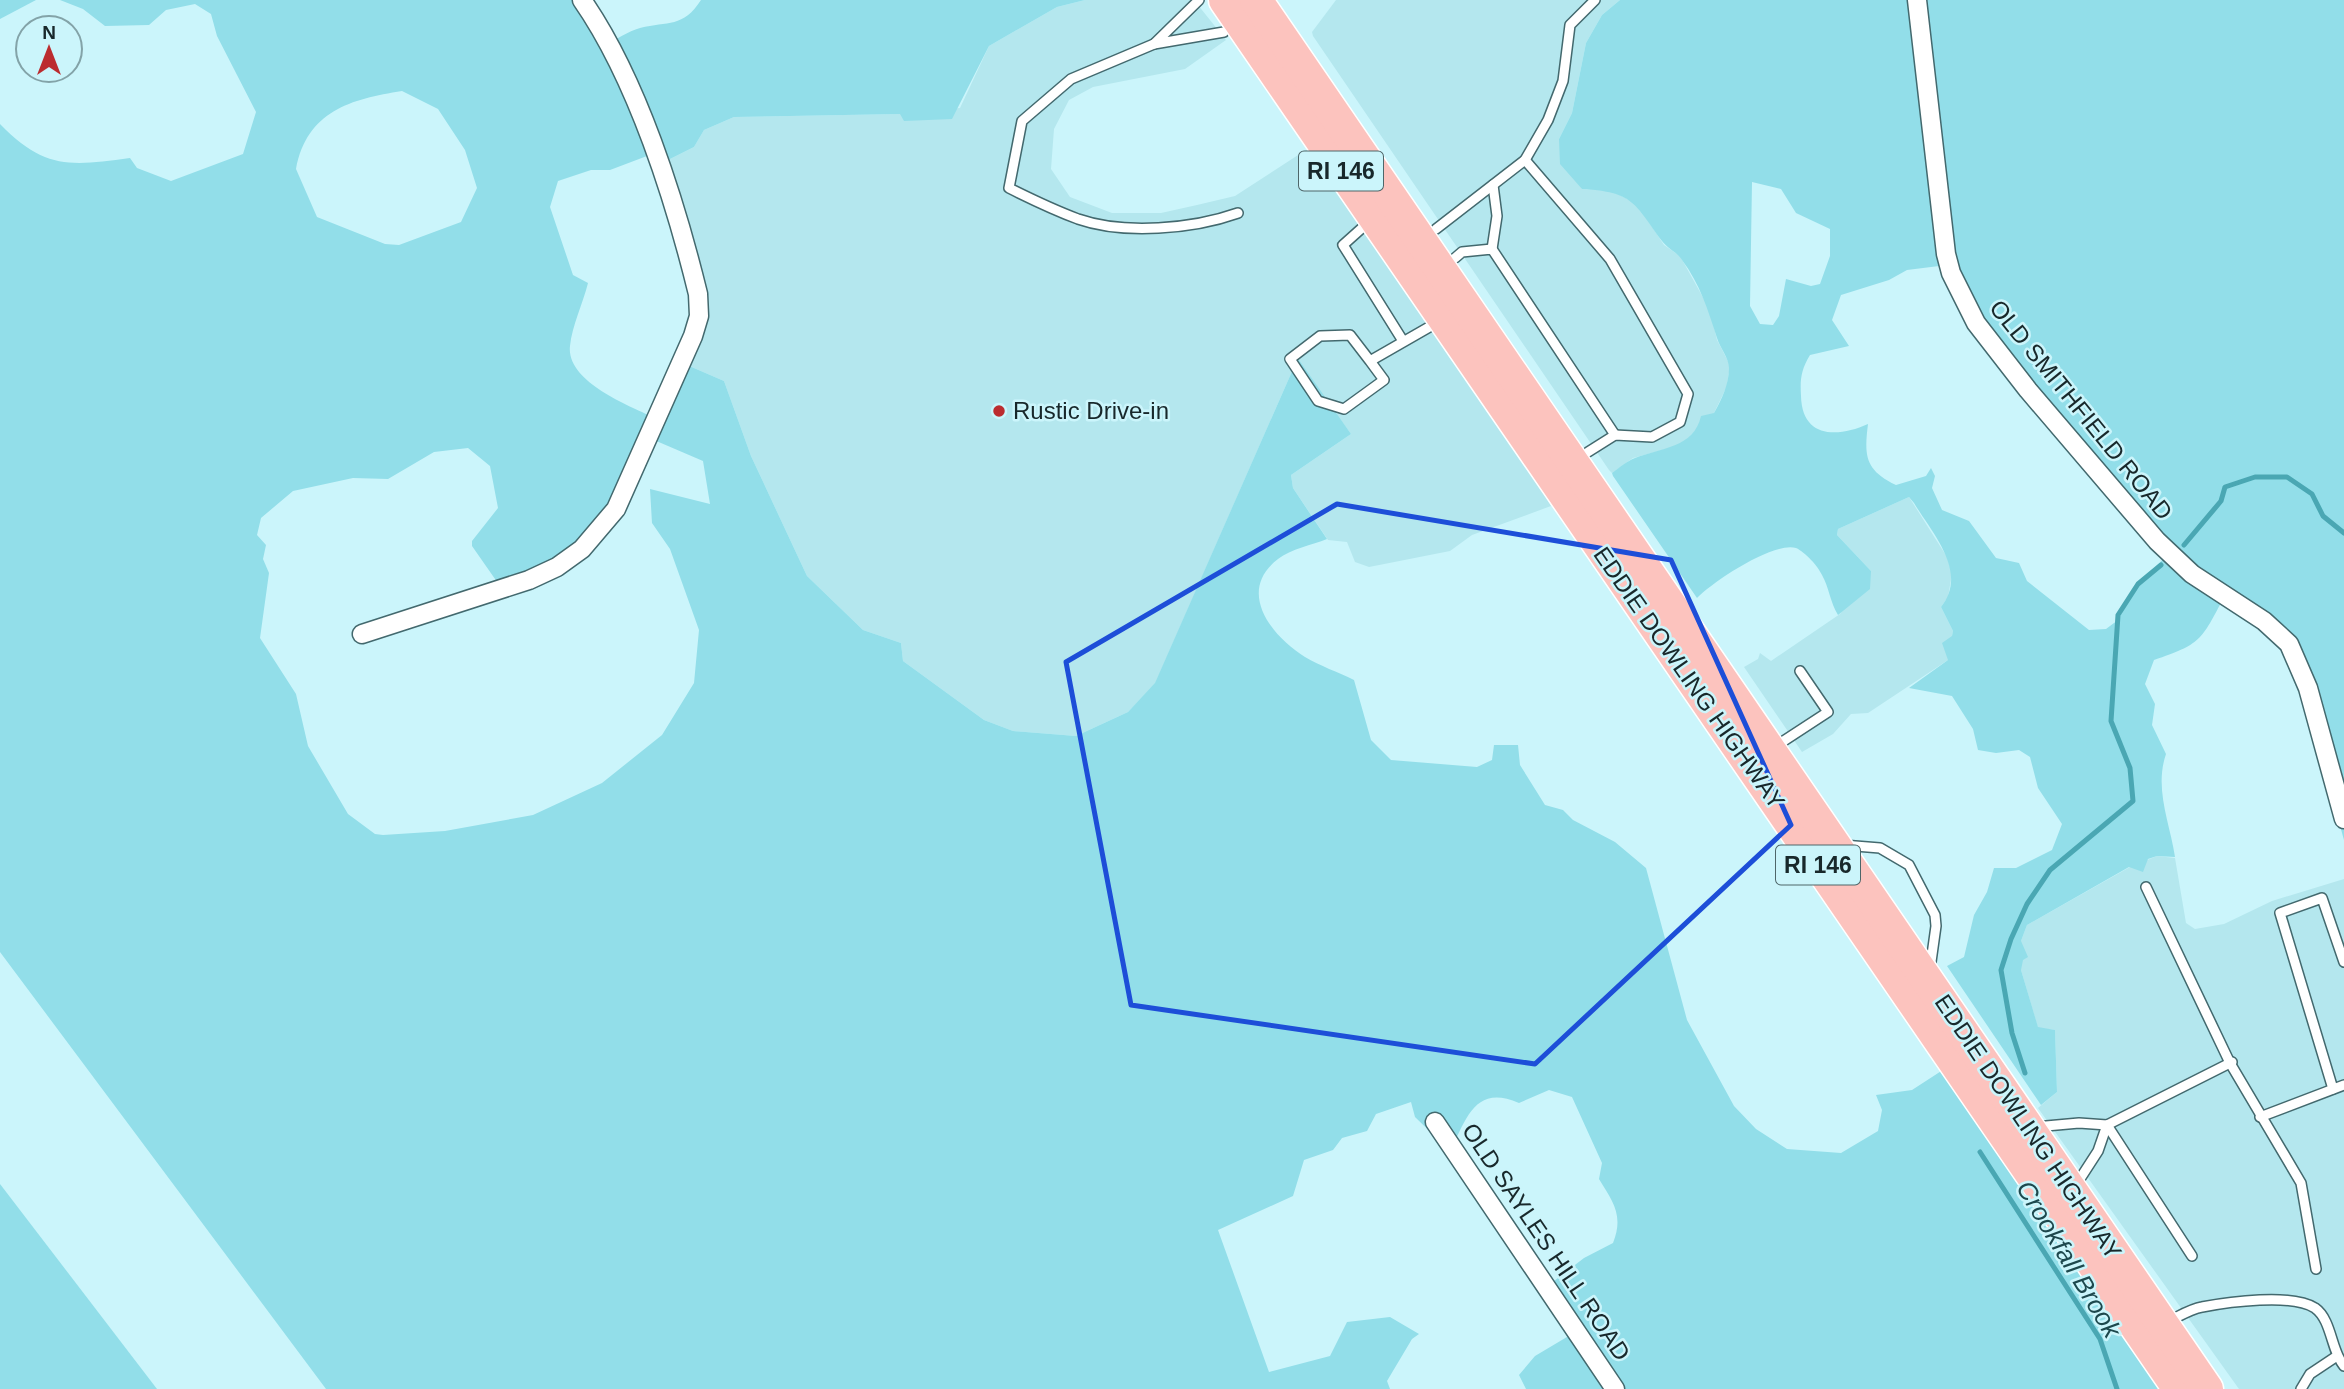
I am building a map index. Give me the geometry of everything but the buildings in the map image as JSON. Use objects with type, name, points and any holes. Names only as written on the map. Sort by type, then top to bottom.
[{"type":"highway","points":[[1201,0],[1362,228],[1448,331]]},
{"type":"highway","name":"EDDIE DOWLING HIGHWAY","points":[[1225,0],[1448,331],[2179,1389]]},
{"type":"highway","name":"EDDIE DOWLING HIGHWAY","points":[[1256,0],[2207,1389]]},
{"type":"highway","points":[[1278,0],[1692,601],[1746,688],[1802,796]]},
{"type":"street","points":[[362,634],[529,580],[557,567],[582,550],[616,509],[693,336],[699,316],[698,294],[660,165],[600,25],[582,0]]},
{"type":"street","name":"OLD SMITHFIELD ROAD","points":[[1917,0],[1943,238],[1951,273],[1970,314],[2007,364],[2157,541],[2192,574],[2264,621],[2289,644],[2308,688],[2344,819]]},
{"type":"street","name":"OLD SAYLES HILL ROAD","points":[[1435,1122],[1615,1389]]},
{"type":"lane","points":[[1154,44],[1201,0]]},
{"type":"lane","points":[[1436,229],[1525,160],[1548,120],[1563,81],[1570,25],[1595,0]]},
{"type":"lane","points":[[1224,32],[1154,44],[1071,79],[1023,121],[1009,188],[1081,220],[1125,226],[1170,228],[1206,224],[1238,213]]},
{"type":"lane","points":[[1525,160],[1609,259],[1688,394],[1680,422],[1652,437],[1615,435],[1588,452]]},
{"type":"lane","points":[[1493,185],[1497,216],[1492,249],[1615,435]]},
{"type":"lane","points":[[1362,228],[1343,245],[1403,341]]},
{"type":"lane","points":[[1455,258],[1462,252],[1492,249]]},
{"type":"lane","points":[[1370,360],[1403,341],[1448,331]]},
{"type":"lane","points":[[1350,335],[1370,360],[1384,380],[1345,409],[1318,401],[1290,359],[1321,336],[1350,335]]},
{"type":"lane","points":[[1776,746],[1828,712],[1800,671]]},
{"type":"lane","points":[[1835,845],[1880,848],[1909,865],[1935,915],[1933,956],[1926,977]]},
{"type":"lane","points":[[2146,887],[2231,1063],[2301,1184],[2316,1269]]},
{"type":"lane","points":[[2333,1089],[2280,913],[2322,898],[2344,962]]},
{"type":"lane","points":[[2027,1127],[2050,1128],[2079,1123],[2107,1125],[2231,1063]]},
{"type":"lane","points":[[2260,1117],[2344,1085]]},
{"type":"lane","points":[[2072,1193],[2098,1151],[2107,1125]]},
{"type":"lane","points":[[2107,1125],[2192,1256]]},
{"type":"lane","points":[[2162,1324],[2199,1307],[2286,1300],[2315,1308],[2324,1320],[2337,1356],[2344,1366]]},
{"type":"lane","points":[[2301,1389],[2310,1374],[2337,1356]]},
{"type":"highlighted area","points":[[1337,504],[1671,560],[1791,825],[1535,1064],[1131,1005],[1066,662]]},
{"type":"shaded area","points":[[0,0],[36,0],[0,19]]},
{"type":"shaded area","points":[[60,0],[578,0],[605,45],[636,29],[681,19],[701,0],[1085,0],[1057,7],[989,46],[952,119],[904,121],[900,114],[734,117],[704,130],[694,147],[656,166],[647,156],[610,170],[591,170],[558,181],[550,207],[573,275],[588,283],[570,346],[571,359],[578,370],[600,390],[653,417],[680,362],[724,381],[751,456],[807,576],[863,630],[901,643],[903,661],[984,720],[1013,731],[1076,736],[1128,712],[1155,683],[1299,360],[1351,434],[1291,475],[1293,488],[1327,539],[1283,556],[1266,572],[1260,585],[1259,599],[1270,625],[1292,648],[1305,657],[1354,680],[1371,740],[1391,760],[1477,767],[1492,760],[1494,745],[1518,745],[1520,765],[1545,805],[1563,810],[1573,820],[1615,842],[1646,868],[1687,1020],[1734,1106],[1756,1129],[1787,1149],[1841,1153],[1878,1131],[1882,1110],[1876,1095],[1912,1090],[1949,1066],[2167,1389],[1526,1389],[1519,1375],[1535,1356],[1572,1334],[1545,1288],[1584,1258],[1613,1243],[1617,1224],[1615,1209],[1599,1179],[1602,1163],[1572,1097],[1549,1090],[1519,1103],[1504,1098],[1482,1101],[1468,1116],[1450,1151],[1415,1117],[1411,1102],[1376,1114],[1367,1131],[1342,1138],[1333,1150],[1304,1160],[1293,1196],[1218,1230],[1269,1372],[1330,1356],[1347,1322],[1390,1317],[1419,1334],[1412,1339],[1387,1381],[1390,1389],[326,1389],[0,952],[0,124],[31,150],[45,157],[75,163],[130,158],[137,168],[171,181],[243,154],[256,112],[217,36],[211,14],[195,4],[166,10],[149,25],[105,26],[83,9]],"holes":[[[402,91],[438,109],[465,150],[477,188],[461,222],[399,245],[385,244],[317,217],[296,169],[310,133],[334,111],[365,98]],[[647,437],[703,461],[710,504],[650,489],[652,523],[670,549],[699,630],[694,683],[662,735],[602,783],[533,815],[445,831],[375,834],[348,814],[308,746],[296,694],[260,638],[269,573],[263,559],[266,545],[257,535],[261,518],[293,491],[353,478],[388,479],[434,452],[468,448],[490,466],[498,508],[472,541],[472,546],[502,589],[589,540]]]},
{"type":"shaded area","points":[[1085,0],[1194,0],[1226,40],[1185,69],[1093,87],[1069,100],[1054,129],[1051,169],[1070,197],[1112,213],[1161,213],[1235,196],[1312,146],[1463,355],[1551,506],[1472,535],[1450,551],[1369,567],[1355,562],[1347,542],[1328,540],[1293,488],[1291,475],[1351,434],[1297,360],[1155,684],[1128,712],[1076,736],[1013,731],[984,720],[903,661],[901,643],[863,630],[807,576],[751,456],[724,381],[680,362],[690,335],[696,287],[656,166],[694,147],[704,130],[734,117],[900,114],[960,108],[989,46],[1057,7]]},
{"type":"shaded area","points":[[1336,0],[1620,0],[1602,15],[1586,43],[1572,113],[1559,139],[1582,189],[1612,191],[1637,204],[1664,245],[1680,256],[1710,310],[1717,340],[1730,365],[1727,386],[1714,413],[1681,445],[1633,458],[1612,473],[1609,470],[1313,36],[1312,32]]},
{"type":"shaded area","points":[[1620,0],[2344,0],[2344,840],[2290,646],[2224,597],[2198,639],[2182,650],[2154,660],[2145,684],[2155,704],[2152,725],[2166,754],[2162,793],[2175,857],[2157,856],[2148,859],[2143,872],[2129,867],[2027,925],[2021,941],[2028,957],[2023,960],[2021,970],[2038,1027],[2055,1030],[2057,1092],[2041,1105],[1947,966],[1964,957],[1974,915],[1987,892],[1994,868],[2016,868],[2052,850],[2062,824],[2038,788],[2030,757],[2019,750],[1996,753],[1978,750],[1973,729],[1952,696],[1909,688],[1948,660],[1942,643],[1952,636],[1953,631],[1941,607],[1949,594],[1950,567],[1938,540],[1914,503],[1909,497],[1838,529],[1837,535],[1871,571],[1870,589],[1838,615],[1820,571],[1796,548],[1786,547],[1773,551],[1744,564],[1697,598],[1613,476],[1612,473],[1632,459],[1675,445],[1691,435],[1701,416],[1714,413],[1728,380],[1729,368],[1699,288],[1680,257],[1664,244],[1631,202],[1612,193],[1582,189],[1560,164],[1559,139],[1572,113],[1586,43],[1602,15]],"holes":[[[1752,182],[1781,189],[1796,213],[1830,229],[1830,256],[1820,284],[1811,286],[1786,279],[1779,316],[1773,325],[1760,324],[1750,306]],[[1947,265],[1990,347],[2167,555],[2133,591],[2118,620],[2106,629],[2089,630],[2027,581],[2019,563],[1996,558],[1969,521],[1942,510],[1932,488],[1935,476],[1931,468],[1926,476],[1896,485],[1872,468],[1866,445],[1868,424],[1845,431],[1823,431],[1814,427],[1803,410],[1801,380],[1810,355],[1849,346],[1832,320],[1841,295],[1889,280],[1907,270]]]},
{"type":"shaded area","points":[[1909,497],[1947,557],[1952,574],[1948,597],[1941,607],[1953,631],[1948,660],[1868,713],[1851,714],[1833,734],[1802,752],[1744,667],[1758,659],[1760,653],[1771,661],[1840,614],[1871,571],[1837,535],[1838,529]]},
{"type":"shaded area","points":[[2157,856],[2175,858],[2186,923],[2195,929],[2224,924],[2272,901],[2344,879],[2344,1389],[2239,1389],[2038,1108],[2057,1092],[2055,1030],[2038,1028],[2021,970],[2021,941],[2027,925],[2130,867]]},
{"type":"shaded area","points":[[0,1184],[157,1389],[0,1389]]},
{"type":"waterway","name":"Crookfall Brook","points":[[2184,545],[2221,501],[2225,487],[2255,477],[2287,477],[2312,494],[2323,516],[2344,533]]},
{"type":"waterway","name":"Crookfall Brook","points":[[2025,1073],[2012,1033],[2001,970],[2027,904],[2050,870],[2133,801],[2130,768],[2111,721],[2118,615],[2138,584],[2161,565]]},
{"type":"waterway","name":"Crookfall Brook","points":[[1980,1152],[2100,1339],[2117,1389]]},
{"type":"place","name":"Rustic Drive-in","points":[[999,411]]}]
